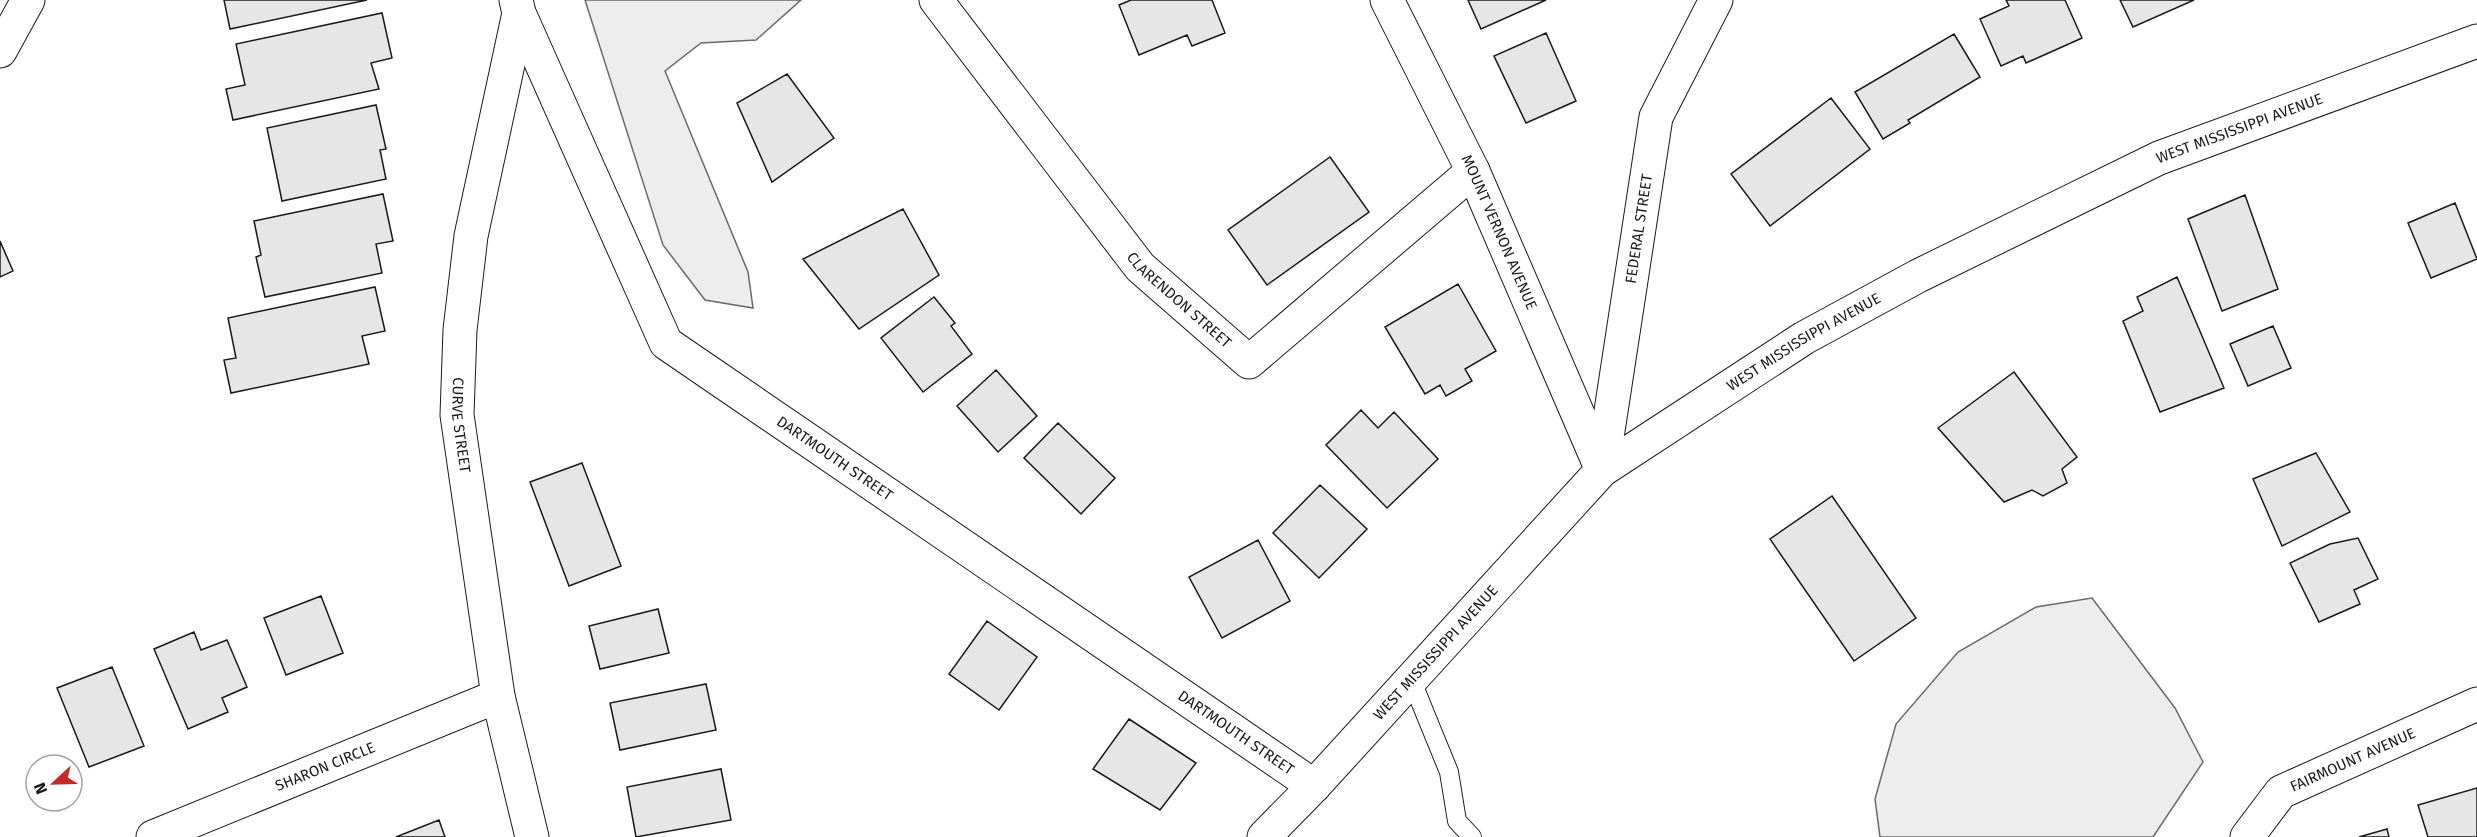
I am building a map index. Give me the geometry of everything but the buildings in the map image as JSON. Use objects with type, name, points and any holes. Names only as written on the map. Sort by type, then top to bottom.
[{"type":"street","points":[[0,51],[28,0]]},
{"type":"street","name":"CLARENDON STREET","points":[[936,0],[1140,267],[1249,362],[1473,171]]},
{"type":"street","name":"MOUNT VERNON AVENUE","points":[[1387,0],[1473,171],[1602,470]]},
{"type":"street","name":"FEDERAL STREET","points":[[1602,470],[1656,117],[1716,0]]},
{"type":"street","name":"CURVE STREET","points":[[517,6],[471,236],[457,369],[457,415],[498,696],[532,837]]},
{"type":"street","name":"DARTMOUTH STREET","points":[[517,6],[666,343],[1314,786]]},
{"type":"street","name":"WEST MISSISSIPPI AVENUE","points":[[1264,837],[1314,786],[1602,470],[1804,338],[1918,276],[2159,158],[2477,41]]},
{"type":"street","name":"SHARON CIRCLE","points":[[153,837],[498,696]]},
{"type":"street","name":"FAIRMOUNT AVENUE","points":[[2247,837],[2281,792],[2477,704]]},
{"type":"lane","points":[[1411,679],[1449,772],[1453,829]]},
{"type":"lane","points":[[1453,829],[1466,837]]},
{"type":"lane","points":[[1453,829],[1472,837]]},
{"type":"shaded area","points":[[585,0],[801,0],[756,40],[701,43],[665,71],[748,272],[753,308],[705,300],[663,245]]},
{"type":"shaded area","points":[[2092,598],[2175,708],[2203,762],[2153,837],[1880,837],[1875,799],[1896,724],[1958,652],[2036,607]]}]
